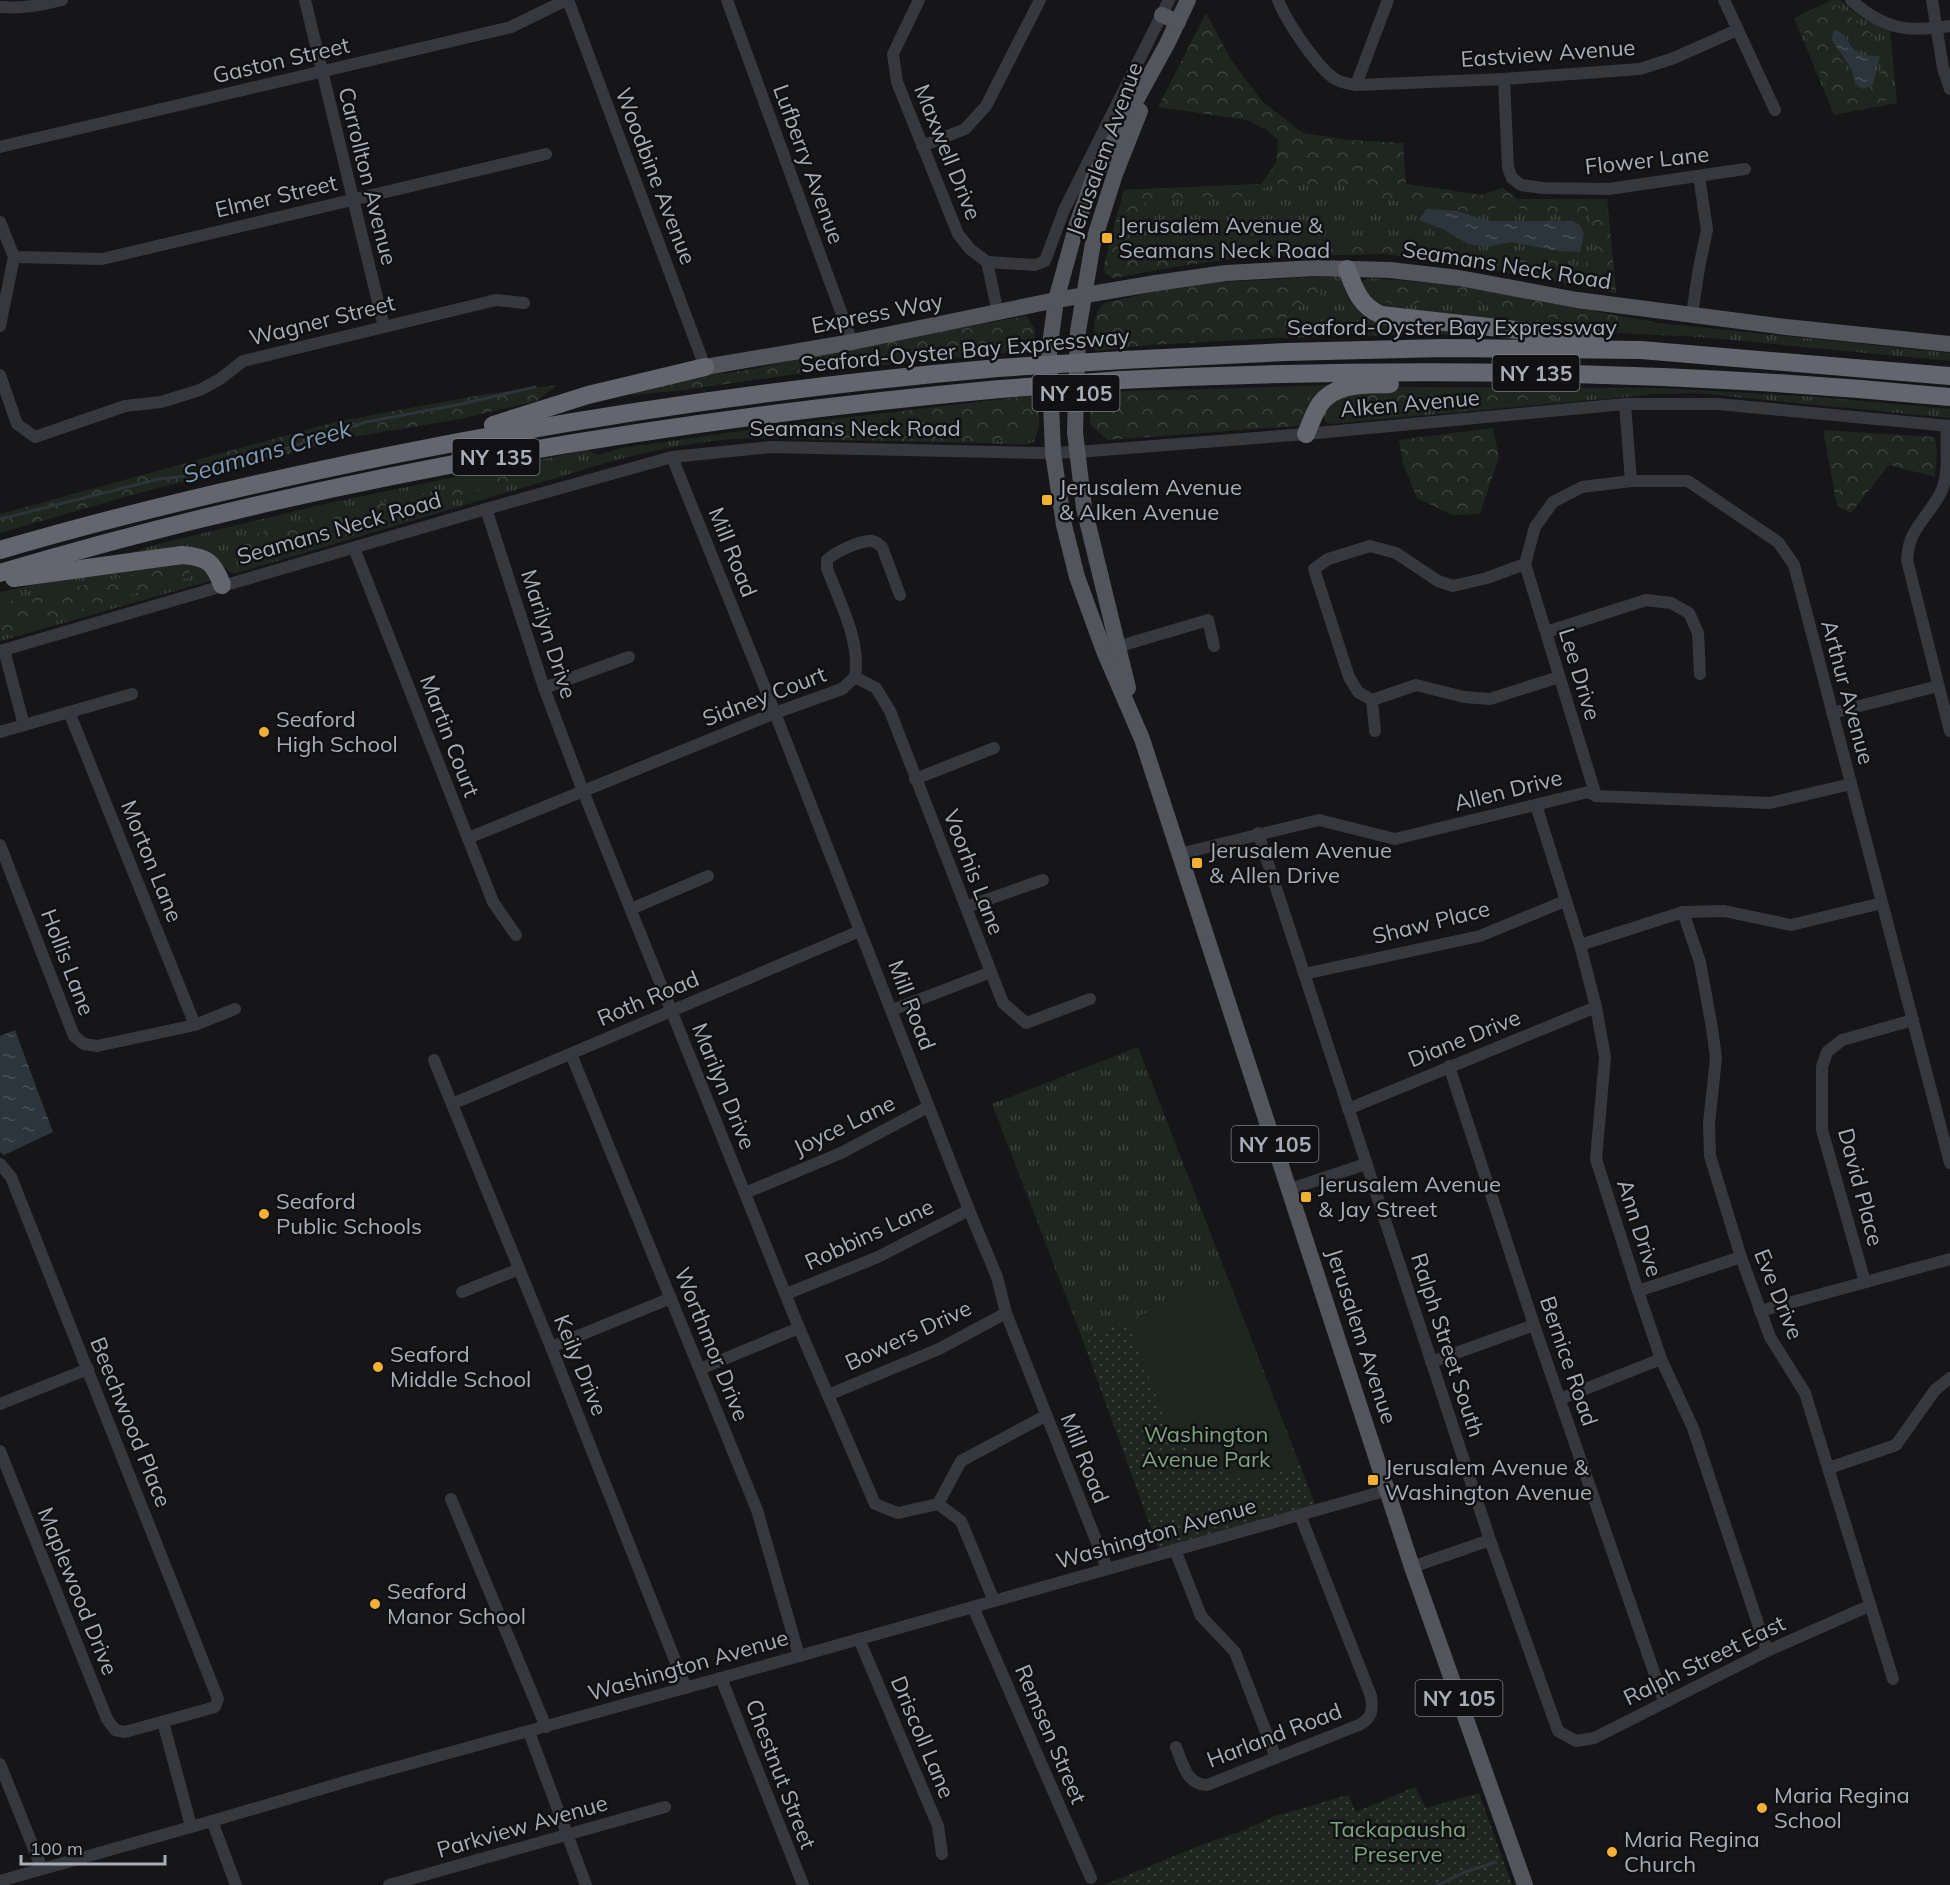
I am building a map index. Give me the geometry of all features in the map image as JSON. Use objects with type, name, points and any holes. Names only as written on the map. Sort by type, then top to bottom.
[{"type":"highway","points":[[1347,269],[1360,300],[1372,311],[1382,315],[1608,340],[1641,350]]},
{"type":"highway","name":"Seaford-Oyster Bay Expressway","points":[[0,550],[175,504],[364,461],[528,429],[700,402],[867,380],[998,368],[1207,354],[1443,348],[1641,350],[1950,376]]},
{"type":"highway","points":[[364,461],[508,421],[588,395],[705,367]]},
{"type":"highway","name":"Seaford-Oyster Bay Expressway","points":[[0,573],[118,540],[285,500],[532,450],[768,414],[1000,389],[1121,380],[1328,372],[1532,373],[1723,380],[1950,398]]},
{"type":"highway","points":[[1306,434],[1319,405],[1340,388],[1355,385],[1532,373]]},
{"type":"highway","points":[[0,580],[182,555],[198,556],[211,563],[218,572],[222,585]]},
{"type":"main road","name":"Jerusalem Avenue","points":[[1188,0],[1167,44],[1089,174],[1056,300],[1049,352],[1053,453],[1064,525],[1077,577],[1111,649],[1139,731],[1412,1567],[1525,1885]]},
{"type":"main road","points":[[1165,7],[1178,22]]},
{"type":"main road","name":"Jerusalem Avenue","points":[[1111,649],[1084,508],[1077,452],[1075,432],[1078,332],[1093,243],[1115,174],[1167,44]]},
{"type":"main road","name":"Seamans Neck Road","points":[[1056,300],[1227,273],[1316,268],[1390,270],[1459,278],[1577,300],[1950,344]]},
{"type":"main road","name":"Express Way","points":[[705,367],[852,342],[1056,300]]},
{"type":"street","points":[[0,7],[36,6],[62,0]]},
{"type":"street","name":"Carrollton Avenue","points":[[304,0],[384,327]]},
{"type":"street","name":"Gaston Street","points":[[0,147],[511,27],[567,0]]},
{"type":"street","name":"Woodbine Avenue","points":[[567,0],[705,367]]},
{"type":"street","name":"Lufberry Avenue","points":[[727,0],[852,342]]},
{"type":"street","name":"Maxwell Drive","points":[[919,0],[893,54],[897,82],[958,234],[970,249],[987,262]]},
{"type":"street","points":[[922,146],[965,129],[986,106],[1040,0]]},
{"type":"street","points":[[1278,0],[1315,61],[1323,70],[1337,80],[1356,86],[1388,0]]},
{"type":"street","points":[[1724,0],[1775,110]]},
{"type":"street","points":[[1851,0],[1881,22],[1901,28],[1950,26]]},
{"type":"street","points":[[1932,0],[1935,28],[1950,89]]},
{"type":"street","points":[[998,313],[987,262],[1035,265],[1045,261],[1064,210],[1089,174],[1165,7]]},
{"type":"street","name":"Eastview Avenue","points":[[1356,86],[1504,79],[1640,69],[1674,58],[1737,30]]},
{"type":"street","name":"Flower Lane","points":[[1504,79],[1508,168],[1512,178],[1521,185],[1543,188],[1609,189],[1745,169]]},
{"type":"street","name":"Elmer Street","points":[[14,257],[102,259],[546,154]]},
{"type":"street","points":[[1692,314],[1707,230],[1699,176]]},
{"type":"street","points":[[0,222],[14,257],[0,326]]},
{"type":"street","name":"Wagner Street","points":[[0,375],[17,424],[36,437],[125,406],[161,402],[200,390],[220,379],[243,361],[496,300],[524,303]]},
{"type":"street","points":[[1625,404],[1631,481]]},
{"type":"street","name":"Alken Avenue","points":[[1053,453],[1306,434],[1625,404],[1718,404],[1948,426]]},
{"type":"street","points":[[1948,426],[1945,445],[1947,470],[1942,489],[1914,533],[1909,544],[1907,560],[1950,731]]},
{"type":"street","name":"Seamans Neck Road","points":[[2,651],[222,585],[672,457],[771,447],[1053,453]]},
{"type":"street","name":"Mill Road","points":[[672,457],[997,1277],[1006,1313],[1107,1568]]},
{"type":"street","name":"Arthur Avenue","points":[[1524,564],[1535,527],[1553,502],[1582,487],[1631,481],[1688,481],[1778,542],[1794,566],[1950,1163]]},
{"type":"street","name":"Marilyn Drive","points":[[486,509],[544,688],[583,791],[799,1328],[875,1504],[898,1513],[938,1504]]},
{"type":"street","name":"Sidney Court","points":[[468,838],[775,713],[842,689],[855,677],[857,663],[854,642],[826,568],[827,560],[834,554],[869,541],[876,542],[882,547],[900,595]]},
{"type":"street","points":[[1524,564],[1487,578],[1453,586],[1438,581],[1389,549],[1370,546],[1328,559],[1314,569],[1349,677],[1358,692],[1372,700],[1416,685],[1464,697],[1490,699],[1559,677]]},
{"type":"street","name":"Martin Court","points":[[354,548],[493,902],[516,935]]},
{"type":"street","name":"Lee Drive","points":[[1524,564],[1596,796]]},
{"type":"street","points":[[1546,632],[1646,600],[1671,603],[1689,613],[1698,633],[1700,674]]},
{"type":"street","points":[[1111,649],[1208,620],[1214,646]]},
{"type":"street","points":[[2,651],[24,725]]},
{"type":"street","points":[[544,688],[629,657]]},
{"type":"street","name":"Voorhis Lane","points":[[855,677],[876,688],[890,711],[1003,1003],[1026,1023],[1090,999]]},
{"type":"street","points":[[1833,713],[1938,686]]},
{"type":"street","points":[[0,732],[132,694]]},
{"type":"street","points":[[1372,700],[1375,731]]},
{"type":"street","name":"Morton Lane","points":[[69,712],[195,1025]]},
{"type":"street","points":[[915,779],[994,748]]},
{"type":"street","name":"Allen Drive","points":[[1179,854],[1258,833],[1320,820],[1395,839],[1588,792],[1596,796],[1770,803],[1851,784]]},
{"type":"street","name":"Ann Drive","points":[[1536,805],[1580,945],[1596,1007],[1605,1057],[1596,1159],[1661,1359],[1693,1428],[1767,1651]]},
{"type":"street","name":"Ralph Street South","points":[[1258,833],[1490,1540],[1558,1731]]},
{"type":"street","name":"Hollis Lane","points":[[0,845],[74,1036],[84,1044],[97,1046],[195,1025],[235,1009]]},
{"type":"street","points":[[630,909],[708,876]]},
{"type":"street","points":[[966,907],[1043,880]]},
{"type":"street","name":"Shaw Place","points":[[1304,974],[1480,936],[1565,901]]},
{"type":"street","points":[[1580,945],[1683,912],[1724,911],[1791,925],[1882,903]]},
{"type":"street","name":"Eve Drive","points":[[1683,912],[1700,962],[1716,1058],[1709,1123],[1710,1156],[1741,1257],[1770,1337],[1805,1393],[1893,1679]]},
{"type":"street","name":"Roth Road","points":[[452,1104],[861,931]]},
{"type":"street","points":[[892,1010],[991,972]]},
{"type":"street","name":"Diane Drive","points":[[1348,1109],[1596,1007]]},
{"type":"street","name":"David Place","points":[[1865,1282],[1822,1130],[1822,1067],[1827,1052],[1842,1040],[1912,1020]]},
{"type":"street","name":"Worthmor Drive","points":[[571,1054],[757,1510],[799,1656]]},
{"type":"street","name":"Keily Drive","points":[[434,1060],[552,1347],[686,1688]]},
{"type":"street","name":"Bernice Road","points":[[1449,1066],[1534,1325],[1664,1701]]},
{"type":"street","name":"Joyce Lane","points":[[745,1193],[841,1153],[928,1107]]},
{"type":"street","name":"Beechwood Place","points":[[0,1164],[11,1177],[218,1699],[214,1707],[163,1722]]},
{"type":"street","points":[[1290,1189],[1366,1164]]},
{"type":"street","name":"Robbins Lane","points":[[786,1294],[878,1257],[969,1210]]},
{"type":"street","points":[[1638,1291],[1741,1257]]},
{"type":"street","points":[[1760,1311],[1950,1259]]},
{"type":"street","points":[[462,1292],[519,1269]]},
{"type":"street","points":[[552,1347],[671,1298]]},
{"type":"street","name":"Bowers Drive","points":[[828,1395],[939,1348],[1006,1313]]},
{"type":"street","points":[[1431,1362],[1534,1325]]},
{"type":"street","points":[[700,1369],[799,1328]]},
{"type":"street","points":[[1560,1399],[1661,1359]]},
{"type":"street","points":[[0,1404],[88,1369]]},
{"type":"street","points":[[1829,1468],[1896,1445],[1935,1390],[1950,1378]]},
{"type":"street","points":[[994,1601],[961,1521],[938,1504],[961,1461],[1045,1416]]},
{"type":"street","name":"Maplewood Drive","points":[[0,1451],[107,1719],[115,1730],[130,1730],[163,1722]]},
{"type":"street","name":"Washington Avenue","points":[[0,1881],[366,1776],[1388,1490]]},
{"type":"street","points":[[451,1499],[546,1727]]},
{"type":"street","name":"Harland Road","points":[[1176,1748],[1187,1775],[1199,1785],[1215,1783],[1359,1725],[1368,1720],[1372,1713],[1371,1696],[1300,1515]]},
{"type":"street","points":[[1412,1567],[1490,1540]]},
{"type":"street","points":[[1174,1550],[1201,1616],[1235,1652],[1276,1758]]},
{"type":"street","name":"Ralph Street East","points":[[1558,1731],[1576,1741],[1594,1738],[1767,1651],[1869,1606]]},
{"type":"street","name":"Remsen Street","points":[[973,1607],[1091,1878]]},
{"type":"street","name":"Driscoll Lane","points":[[859,1639],[938,1826],[942,1854]]},
{"type":"street","name":"Chestnut Street","points":[[721,1678],[803,1885]]},
{"type":"street","points":[[163,1722],[191,1826]]},
{"type":"street","points":[[529,1732],[586,1885]]},
{"type":"street","points":[[0,1764],[42,1869]]},
{"type":"street","name":"Parkview Avenue","points":[[389,1885],[665,1807]]},
{"type":"street","points":[[212,1821],[236,1885]]},
{"type":"green space","points":[[1832,0],[1840,0],[1864,18],[1890,30],[1897,103],[1834,115],[1794,18]]},
{"type":"green space","points":[[1836,5],[1874,36],[1877,46],[1873,51],[1865,52],[1858,49],[1851,33],[1844,26],[1836,25],[1830,31],[1828,42],[1844,64],[1851,89],[1862,92],[1874,83],[1889,47],[1892,82],[1885,102],[1840,111],[1835,109],[1801,23],[1803,18]]},
{"type":"green space","points":[[1206,13],[1231,60],[1263,102],[1303,133],[1348,140],[1403,143],[1406,184],[1481,195],[1503,188],[1517,199],[1607,199],[1616,293],[1446,261],[1383,254],[1246,257],[1113,278],[1105,273],[1104,265],[1124,190],[1261,184],[1276,163],[1278,140],[1267,130],[1247,120],[1158,107]],"holes":[[[1275,184],[1350,184],[1363,194],[1376,198],[1479,213],[1504,205],[1536,212],[1587,213],[1598,249],[1581,268],[1525,253],[1505,256],[1496,261],[1480,258],[1446,240],[1420,243],[1258,242],[1183,245],[1153,260],[1135,251],[1134,225],[1138,213],[1146,202],[1197,197],[1240,197]]]},
{"type":"green space","points":[[1262,184],[1406,184],[1481,195],[1503,188],[1517,199],[1607,199],[1616,293],[1446,261],[1383,254],[1246,257],[1113,278],[1105,273],[1104,265],[1124,190]]},
{"type":"green space","points":[[1338,276],[1344,279],[1358,307],[1468,330],[1471,334],[1357,336],[1357,333],[1325,337],[1275,338],[1292,309],[1319,296],[1319,277]]},
{"type":"green space","points":[[1319,277],[1319,296],[1292,309],[1275,338],[1149,345],[1095,351],[1095,319],[1105,303],[1164,289],[1223,282]]},
{"type":"green space","points":[[1367,278],[1452,285],[1659,323],[1950,353],[1950,361],[1701,337],[1594,332],[1384,311],[1371,303],[1361,283]]},
{"type":"green space","points":[[1381,279],[1452,285],[1692,330],[1629,325],[1604,328],[1500,310],[1484,305],[1465,294],[1433,297],[1402,308],[1383,300],[1375,287]]},
{"type":"green space","points":[[1026,316],[1035,329],[1034,350],[811,372],[631,395],[630,388],[701,372],[712,374],[740,371],[802,357]]},
{"type":"green space","points":[[557,385],[537,401],[460,419],[353,437],[128,496],[0,533],[0,514],[335,422],[486,394]]},
{"type":"green space","points":[[1335,385],[1303,425],[1297,426],[1309,409],[1238,388]]},
{"type":"green space","points":[[1367,387],[1425,387],[1347,395],[1338,421],[1461,406],[1658,388],[1819,397],[1950,409],[1950,418],[1695,393],[1657,394],[1330,424],[1326,422],[1323,415],[1333,399]]},
{"type":"green space","points":[[1425,387],[1658,388],[1461,406],[1338,421],[1332,418],[1333,405],[1347,395]]},
{"type":"green space","points":[[1238,388],[1310,392],[1309,409],[1297,426],[1107,440],[1090,424],[1090,392]]},
{"type":"green space","points":[[1038,395],[1039,427],[1034,442],[1021,445],[983,443],[1025,437]]},
{"type":"green space","points":[[1038,395],[1036,428],[1025,437],[983,443],[794,439],[770,434],[784,425]]},
{"type":"green space","points":[[784,425],[771,434],[794,439],[749,438],[706,442],[619,459],[237,573],[231,573],[214,557],[124,555],[158,544],[329,503],[587,450],[598,455],[621,448]]},
{"type":"green space","points":[[1493,428],[1499,457],[1480,514],[1452,515],[1417,498],[1403,464],[1399,440]]},
{"type":"green space","points":[[1823,430],[1935,437],[1937,453],[1935,477],[1889,465],[1851,513],[1837,506]]},
{"type":"green space","points":[[552,467],[438,502],[265,550],[242,559],[233,540],[352,510]]},
{"type":"green space","points":[[192,559],[214,577],[210,581],[0,641],[0,592],[52,581]]},
{"type":"green space","points":[[188,567],[190,577],[0,634],[0,603],[157,570]]},
{"type":"green space","points":[[1138,1047],[1229,1281],[1082,1338],[992,1104]]},
{"type":"green space","name":"Washington Avenue Park","points":[[1229,1281],[1316,1507],[1159,1550],[1082,1338]]},
{"type":"green space","points":[[1229,1281],[1299,1466],[1247,1482],[1211,1465],[1166,1422],[1128,1321]]},
{"type":"green space","name":"Tackapausha Preserve","points":[[1415,1787],[1426,1808],[1479,1793],[1512,1885],[1104,1885],[1206,1843],[1245,1830],[1272,1817],[1348,1795],[1356,1812]]},
{"type":"water","points":[[1837,30],[1856,51],[1865,55],[1880,56],[1873,85],[1863,89],[1855,84],[1852,70],[1832,40],[1833,31]]},
{"type":"water","points":[[1426,209],[1457,211],[1489,221],[1573,221],[1580,225],[1584,234],[1580,252],[1559,251],[1510,242],[1486,247],[1468,244],[1443,229],[1419,220]]},
{"type":"water","points":[[15,1030],[53,1132],[4,1155],[0,1152],[0,1036]]},
{"type":"waterway","name":"Seamans Creek","points":[[0,519],[159,479],[198,475],[249,461],[366,422],[457,405],[535,387]]},
{"type":"waterway","points":[[1438,1885],[1465,1872],[1496,1862]]},
{"type":"place","name":"Jerusalem Avenue & Seamans Neck Road","points":[[1107,238]]},
{"type":"place","name":"Jerusalem Avenue & Alken Avenue","points":[[1047,500]]},
{"type":"place","name":"Seaford High School","points":[[264,732]]},
{"type":"place","name":"Jerusalem Avenue & Allen Drive","points":[[1197,863]]},
{"type":"place","name":"Jerusalem Avenue & Jay Street","points":[[1306,1197]]},
{"type":"place","name":"Seaford Public Schools","points":[[264,1214]]},
{"type":"place","name":"Seaford Middle School","points":[[378,1367]]},
{"type":"place","name":"Jerusalem Avenue & Washington Avenue","points":[[1373,1480]]},
{"type":"place","name":"Seaford Manor School","points":[[375,1604]]},
{"type":"place","name":"Maria Regina School","points":[[1762,1808]]},
{"type":"place","name":"Maria Regina Church","points":[[1612,1852]]}]
